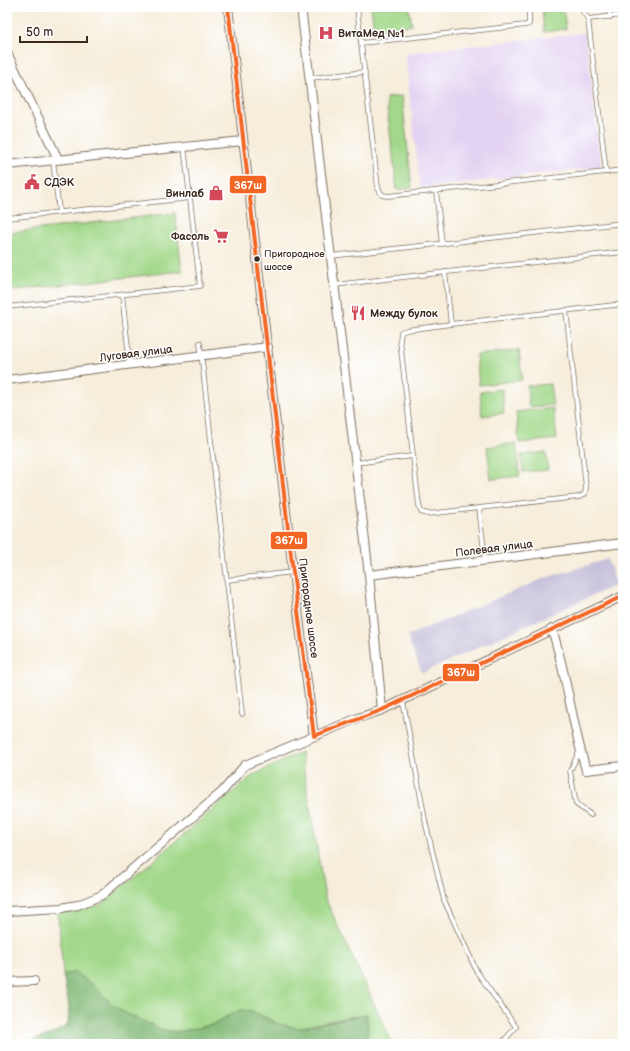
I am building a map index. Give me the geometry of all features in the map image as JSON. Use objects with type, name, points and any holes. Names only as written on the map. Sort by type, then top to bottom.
[{"type":"street","name":"Пригородное шоссе","points":[[228,7],[293,572],[314,736]]},
{"type":"street","points":[[301,7],[369,575],[382,710]]},
{"type":"street","points":[[7,53],[55,160]]},
{"type":"street","points":[[7,165],[243,141]]},
{"type":"street","name":"Луговая улица","points":[[7,380],[268,347]]},
{"type":"street","name":"Полевая улица","points":[[369,575],[623,543]]},
{"type":"street","points":[[7,911],[61,908],[78,905],[102,895],[222,792],[245,765],[314,736],[382,710],[623,596]]},
{"type":"street","points":[[552,629],[566,680],[580,750],[586,770],[623,766]]},
{"type":"street","points":[[7,982],[34,981]]},
{"type":"lane","points":[[357,7],[378,188],[382,195],[388,196],[623,170]]},
{"type":"lane","points":[[361,44],[526,25],[529,24],[530,19],[529,7]]},
{"type":"lane","points":[[582,7],[583,12],[588,19],[606,172]]},
{"type":"lane","points":[[609,7],[610,17]]},
{"type":"lane","points":[[588,19],[623,15]]},
{"type":"lane","points":[[310,78],[365,72]]},
{"type":"lane","points":[[7,307],[200,286],[184,146]]},
{"type":"lane","points":[[55,160],[59,212]]},
{"type":"lane","points":[[436,191],[442,244]]},
{"type":"lane","points":[[7,218],[190,198]]},
{"type":"lane","points":[[331,256],[623,223]]},
{"type":"lane","points":[[334,285],[623,252]]},
{"type":"lane","points":[[445,272],[450,324]]},
{"type":"lane","points":[[122,295],[130,365]]},
{"type":"lane","points":[[566,310],[586,487],[585,494],[578,497],[428,514],[421,512],[400,340],[401,332],[450,324],[566,310],[623,304]]},
{"type":"lane","points":[[200,343],[242,714]]},
{"type":"lane","points":[[355,463],[413,456]]},
{"type":"lane","points":[[479,508],[485,560]]},
{"type":"lane","points":[[227,580],[293,572]]},
{"type":"lane","points":[[402,701],[426,825],[444,900],[477,972],[516,1027],[501,1044]]},
{"type":"lane","points":[[580,750],[570,771],[572,784],[576,804],[591,815]]},
{"type":"shaded area","points":[[585,33],[601,167],[420,188],[405,53]]},
{"type":"shaded area","points":[[608,559],[616,585],[422,673],[407,636],[545,578]]},
{"type":"green space","points":[[371,7],[409,7],[412,25],[374,29]]},
{"type":"green space","points":[[542,7],[563,7],[566,29],[544,32]]},
{"type":"green space","points":[[402,96],[412,188],[397,190],[386,98]]},
{"type":"green space","points":[[175,213],[182,271],[7,291],[7,233]]},
{"type":"green space","points":[[519,350],[522,380],[479,385],[476,355]]},
{"type":"green space","points":[[550,384],[553,405],[529,407],[527,386]]},
{"type":"green space","points":[[502,389],[504,413],[482,416],[480,392]]},
{"type":"green space","points":[[553,408],[557,439],[519,443],[516,412]]},
{"type":"green space","points":[[516,443],[520,476],[491,479],[487,447]]},
{"type":"green space","points":[[546,452],[548,470],[523,472],[521,455]]},
{"type":"green space","points":[[301,752],[325,898],[394,1044],[364,1044],[368,1033],[352,1016],[298,1028],[278,1024],[252,1011],[227,1016],[215,1024],[178,1032],[163,1030],[125,1013],[113,1005],[76,973],[63,974],[58,913],[101,905],[252,776]]},
{"type":"green space","points":[[76,973],[93,985],[113,1005],[125,1013],[163,1030],[178,1032],[215,1024],[239,1010],[252,1011],[278,1024],[298,1028],[367,1014],[368,1033],[364,1044],[19,1044],[50,1035],[68,1025],[69,1007],[63,974]]},
{"type":"transit line","name":"367ш","points":[[228,7],[293,572],[314,736],[382,710],[623,596]]},
{"type":"place","name":"ВитаМед №1","points":[[326,33]]},
{"type":"place","name":"СДЭК","points":[[32,182]]},
{"type":"place","name":"Винлаб","points":[[216,193]]},
{"type":"place","name":"Фасоль","points":[[221,236]]},
{"type":"place","name":"Пригородное шоссе","points":[[257,259]]},
{"type":"place","name":"Между булок","points":[[358,313]]}]
